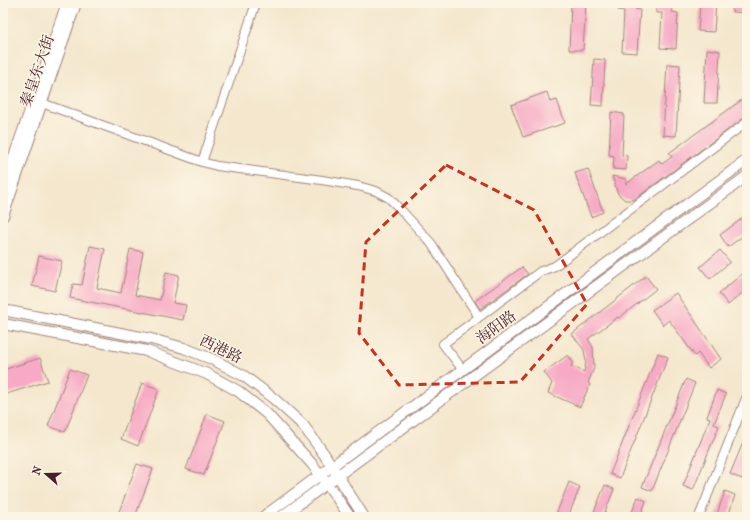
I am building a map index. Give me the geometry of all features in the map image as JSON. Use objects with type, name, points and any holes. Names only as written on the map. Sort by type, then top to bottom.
[{"type":"main road","name":"秦皇东大街","points":[[3,189],[67,3]]},
{"type":"main road","name":"秦皇东大街","points":[[3,216],[76,3]]},
{"type":"main road","name":"海阳路","points":[[281,517],[323,480],[332,466],[747,160]]},
{"type":"main road","name":"海阳路","points":[[263,517],[323,480],[338,475],[744,181]]},
{"type":"main road","name":"西港路","points":[[3,310],[151,339],[184,348],[214,360],[244,376],[273,398],[303,425],[338,475],[364,517]]},
{"type":"main road","name":"西港路","points":[[3,324],[147,351],[207,374],[238,391],[268,414],[323,480],[350,517]]},
{"type":"street","points":[[202,162],[256,3]]},
{"type":"street","points":[[42,103],[202,162],[217,166],[329,181],[376,191],[388,198],[401,210],[431,243],[479,317]]},
{"type":"street","points":[[463,370],[443,344],[541,271],[555,266],[747,122]]},
{"type":"street","points":[[699,517],[747,396]]},
{"type":"highlighted area","points":[[446,165],[534,210],[587,304],[520,382],[399,385],[359,333],[366,242]]},
{"type":"building","points":[[571,3],[586,3],[583,50],[569,50]]},
{"type":"building","points":[[619,3],[635,3],[635,9],[640,10],[637,53],[622,52],[624,11],[618,10]]},
{"type":"building","points":[[656,3],[672,3],[672,12],[678,13],[676,49],[660,48],[662,13],[656,13]]},
{"type":"building","points":[[700,3],[716,3],[714,32],[698,31]]},
{"type":"building","points":[[733,3],[746,3],[747,13],[732,12]]},
{"type":"building","points":[[707,49],[720,51],[717,103],[704,103]]},
{"type":"building","points":[[594,59],[605,60],[603,106],[591,105]]},
{"type":"building","points":[[667,64],[680,65],[676,136],[663,135]]},
{"type":"building","points":[[547,92],[550,102],[557,100],[565,123],[523,137],[511,105]]},
{"type":"building","points":[[747,96],[747,117],[635,199],[625,200],[618,194],[612,176],[626,179],[626,184],[659,160],[662,164],[672,157],[669,153]]},
{"type":"building","points":[[611,112],[624,114],[622,155],[627,156],[626,170],[613,169],[614,156],[609,155]]},
{"type":"building","points":[[588,169],[603,212],[591,217],[575,173]]},
{"type":"building","points":[[747,215],[747,233],[728,247],[720,235]]},
{"type":"building","points":[[90,246],[105,249],[97,288],[121,293],[130,249],[143,252],[135,295],[160,300],[166,272],[179,275],[173,303],[186,305],[183,320],[70,298],[73,284],[82,285]]},
{"type":"building","points":[[720,250],[730,262],[710,279],[700,267]]},
{"type":"building","points":[[39,256],[62,261],[55,291],[32,286]]},
{"type":"building","points":[[522,267],[528,274],[480,309],[475,301]]},
{"type":"building","points":[[747,270],[747,289],[728,305],[719,293]]},
{"type":"building","points":[[646,276],[656,289],[619,318],[618,317],[588,339],[593,347],[594,368],[588,383],[590,384],[580,407],[548,393],[552,383],[544,372],[568,355],[573,362],[571,366],[584,372],[586,362],[584,350],[572,334]]},
{"type":"building","points":[[676,293],[721,359],[709,368],[698,353],[695,356],[669,320],[663,325],[652,310]]},
{"type":"building","points":[[658,353],[668,357],[620,478],[610,474]]},
{"type":"building","points":[[40,358],[48,381],[3,395],[3,370]]},
{"type":"building","points":[[70,369],[87,375],[65,432],[48,426]]},
{"type":"building","points":[[686,379],[695,383],[652,491],[642,487]]},
{"type":"building","points":[[142,383],[159,389],[138,446],[121,439]]},
{"type":"building","points":[[717,390],[726,394],[714,424],[719,426],[693,490],[683,486],[710,418],[707,417]]},
{"type":"building","points":[[207,414],[225,421],[204,475],[186,469]]},
{"type":"building","points":[[747,433],[747,468],[742,479],[730,474]]},
{"type":"building","points":[[137,464],[153,469],[135,517],[117,517]]},
{"type":"building","points":[[569,482],[580,487],[568,517],[555,517]]},
{"type":"building","points":[[605,485],[614,489],[603,517],[592,517]]},
{"type":"building","points":[[725,491],[735,495],[728,517],[716,517]]},
{"type":"building","points":[[638,497],[646,501],[640,517],[630,517]]}]
